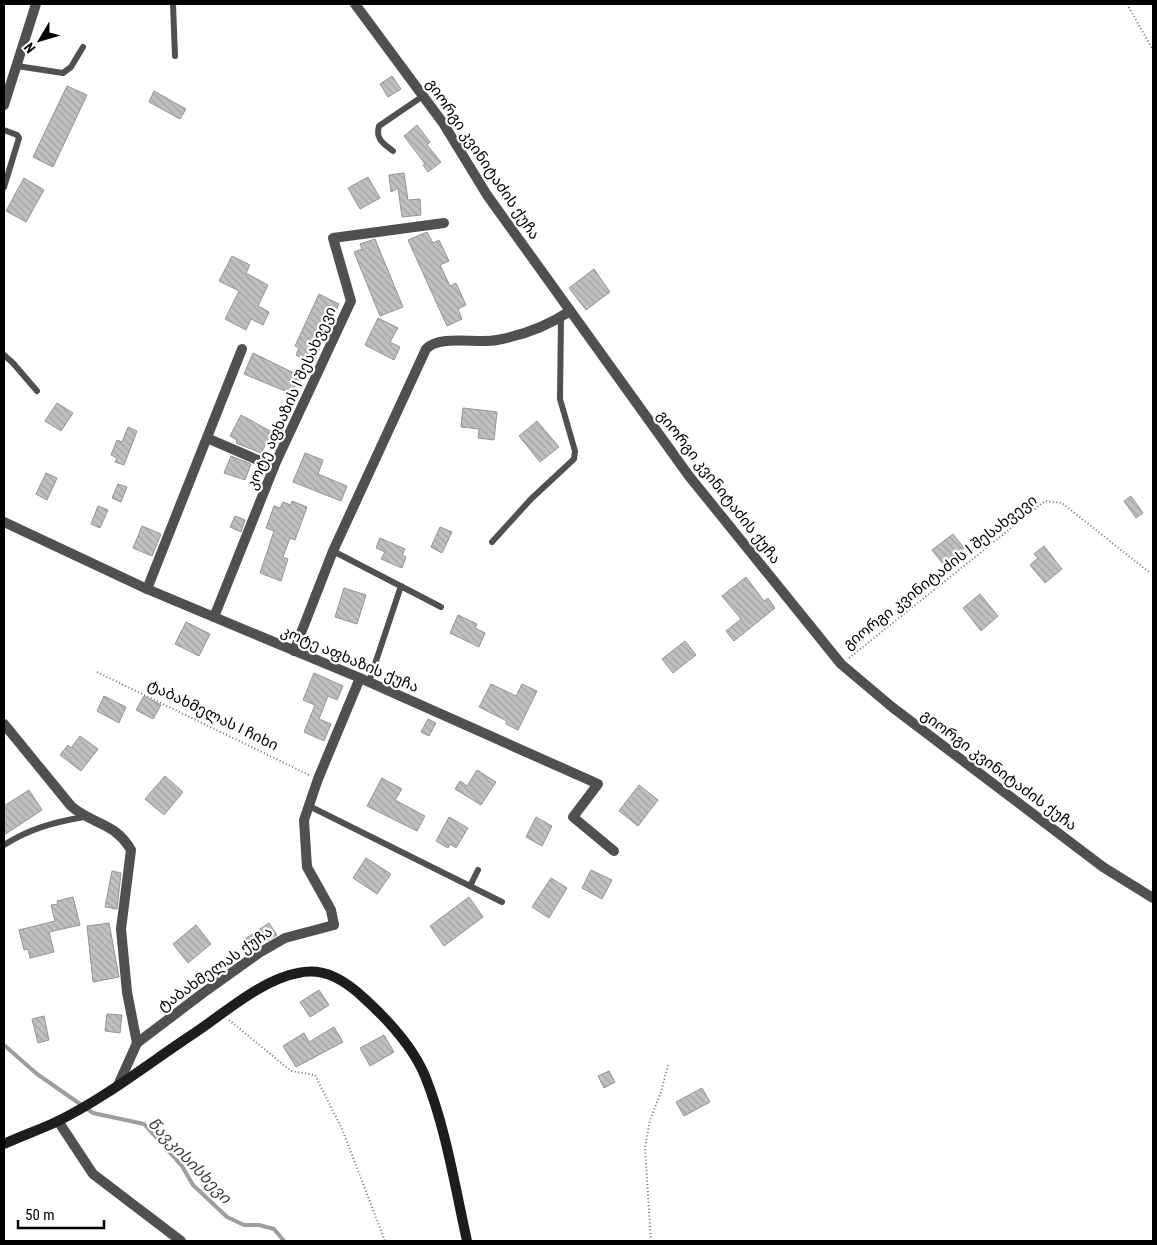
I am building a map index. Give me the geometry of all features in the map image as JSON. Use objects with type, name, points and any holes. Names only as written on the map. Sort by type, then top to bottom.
[{"type":"main road","points":[[4,1144],[58,1121],[119,1083],[255,992],[296,973],[314,971],[332,975],[350,985],[371,1004],[403,1041],[424,1075],[441,1126],[467,1241]]},
{"type":"street","points":[[4,105],[36,4]]},
{"type":"street","name":"გიორგი კვინიტაძის ქუჩა","points":[[355,4],[443,123],[487,195],[566,314],[689,476],[841,664],[900,713],[1103,867],[1153,898]]},
{"type":"street","name":"კოტე აფხაზის I შესახვევი","points":[[214,617],[274,468],[352,301],[333,238],[444,223]]},
{"type":"street","points":[[294,651],[333,551],[426,349],[431,344],[440,340],[483,342],[500,340],[526,333],[566,314]]},
{"type":"street","points":[[147,589],[242,349]]},
{"type":"street","points":[[207,438],[274,468]]},
{"type":"street","name":"კოტე აფხაზის ქუჩა","points":[[4,522],[147,589],[364,680],[598,784],[572,817],[614,851]]},
{"type":"street","name":"ტაბახმელას ქუჩა","points":[[119,1083],[137,1043],[259,953],[285,938],[334,925],[331,910],[307,868],[304,820],[318,779],[364,680]]},
{"type":"street","points":[[4,724],[62,797],[84,818],[114,829],[130,850],[120,929],[127,992],[137,1043]]},
{"type":"street","points":[[58,1121],[93,1174],[181,1241]]},
{"type":"lane","points":[[173,4],[175,56]]},
{"type":"lane","points":[[17,66],[63,73],[71,67],[83,47]]},
{"type":"lane","points":[[394,151],[381,142],[377,133],[379,126],[423,96]]},
{"type":"lane","points":[[4,130],[16,134],[19,138],[6,172],[4,187]]},
{"type":"lane","points":[[492,542],[531,499],[574,460],[575,451],[560,399],[566,314]]},
{"type":"lane","points":[[4,355],[37,391]]},
{"type":"lane","points":[[333,551],[442,607]]},
{"type":"lane","points":[[364,680],[401,586]]},
{"type":"lane","points":[[309,806],[502,902]]},
{"type":"lane","points":[[4,845],[31,830],[53,822],[84,818]]},
{"type":"lane","points":[[470,886],[478,870]]},
{"type":"path","points":[[1127,4],[1153,50]]},
{"type":"path","name":"გიორგი კვინიტაძის I შესახვევი","points":[[841,664],[1045,501],[1062,503],[1150,573]]},
{"type":"path","name":"ტაბახმელას I ჩიხი","points":[[97,672],[318,779]]},
{"type":"path","points":[[222,1015],[291,1071],[315,1075],[342,1129],[385,1241]]},
{"type":"path","points":[[651,1241],[645,1148],[650,1120],[661,1092],[668,1065]]},
{"type":"building","points":[[392,76],[401,89],[388,97],[380,84]]},
{"type":"building","points":[[67,86],[87,95],[53,167],[33,157]]},
{"type":"building","points":[[154,91],[186,109],[180,119],[149,102]]},
{"type":"building","points":[[417,125],[430,142],[427,145],[441,162],[428,172],[423,165],[425,164],[404,136]]},
{"type":"building","points":[[404,173],[408,200],[420,199],[421,215],[402,217],[398,188],[391,192],[389,175]]},
{"type":"building","points":[[368,177],[380,198],[360,209],[348,188]]},
{"type":"building","points":[[24,178],[44,190],[26,222],[6,211]]},
{"type":"building","points":[[427,232],[433,243],[439,240],[449,261],[440,265],[450,286],[456,283],[466,305],[458,309],[462,319],[447,326],[408,240]]},
{"type":"building","points":[[375,239],[403,307],[380,316],[354,252],[362,249],[360,244]]},
{"type":"building","points":[[232,256],[250,265],[246,273],[268,285],[258,306],[269,312],[263,325],[251,319],[246,330],[225,319],[239,291],[219,281]]},
{"type":"building","points":[[594,269],[610,292],[586,310],[569,288]]},
{"type":"building","points":[[319,294],[339,304],[313,364],[296,355],[299,348],[295,346]]},
{"type":"building","points":[[378,318],[398,328],[390,342],[400,347],[394,360],[365,345]]},
{"type":"building","points":[[253,353],[300,376],[292,394],[244,374]]},
{"type":"building","points":[[57,403],[73,413],[61,431],[45,421]]},
{"type":"building","points":[[463,408],[497,412],[494,440],[478,438],[479,429],[461,427]]},
{"type":"building","points":[[241,415],[272,432],[261,453],[236,443],[237,440],[230,436]]},
{"type":"building","points":[[537,421],[559,447],[540,462],[519,436]]},
{"type":"building","points":[[128,427],[137,431],[124,465],[115,462],[117,458],[111,455],[117,440],[122,442]]},
{"type":"building","points":[[305,453],[323,460],[318,474],[347,486],[341,501],[293,482]]},
{"type":"building","points":[[231,456],[251,464],[245,480],[224,473]]},
{"type":"building","points":[[46,473],[57,478],[47,500],[36,494]]},
{"type":"building","points":[[118,484],[127,487],[121,502],[112,498]]},
{"type":"building","points":[[1131,496],[1143,513],[1136,518],[1124,501]]},
{"type":"building","points":[[292,501],[307,507],[295,540],[290,538],[283,557],[288,559],[281,581],[260,573],[274,531],[266,528],[274,506],[280,508],[283,502],[291,505]]},
{"type":"building","points":[[98,506],[108,510],[100,528],[91,524]]},
{"type":"building","points":[[235,516],[245,520],[241,532],[230,527]]},
{"type":"building","points":[[142,526],[161,534],[152,556],[133,548]]},
{"type":"building","points":[[440,527],[452,532],[442,553],[431,547]]},
{"type":"building","points":[[953,534],[964,548],[943,564],[932,550]]},
{"type":"building","points":[[380,538],[405,549],[402,555],[406,557],[402,568],[381,559],[385,552],[376,548]]},
{"type":"building","points":[[1044,546],[1062,569],[1045,583],[1030,565],[1038,558],[1034,554]]},
{"type":"building","points":[[746,577],[764,601],[768,598],[775,608],[734,641],[726,631],[741,619],[722,596]]},
{"type":"building","points":[[344,588],[366,595],[357,624],[335,617]]},
{"type":"building","points":[[980,594],[998,616],[981,631],[963,608]]},
{"type":"building","points":[[458,615],[477,624],[475,628],[485,633],[479,647],[450,633]]},
{"type":"building","points":[[186,622],[210,634],[199,656],[175,644]]},
{"type":"building","points":[[685,641],[696,655],[673,673],[662,659]]},
{"type":"building","points":[[314,673],[343,686],[337,700],[328,696],[319,719],[331,724],[324,741],[304,732],[315,705],[303,700]]},
{"type":"building","points":[[491,684],[516,696],[522,684],[537,691],[518,730],[506,724],[507,721],[479,707]]},
{"type":"building","points":[[104,696],[126,707],[119,723],[97,711]]},
{"type":"building","points":[[144,696],[161,705],[153,719],[136,710]]},
{"type":"building","points":[[428,719],[436,723],[429,736],[421,732]]},
{"type":"building","points":[[80,736],[98,749],[81,771],[60,755],[68,745],[71,748]]},
{"type":"building","points":[[477,770],[496,782],[481,805],[455,789],[460,781],[467,786]]},
{"type":"building","points":[[165,776],[183,792],[164,815],[145,799]]},
{"type":"building","points":[[382,778],[402,789],[395,800],[425,816],[417,831],[367,806]]},
{"type":"building","points":[[639,785],[658,800],[638,826],[619,811]]},
{"type":"building","points":[[29,790],[42,810],[4,835],[4,806]]},
{"type":"building","points":[[449,817],[468,828],[456,848],[450,844],[448,848],[436,841]]},
{"type":"building","points":[[536,817],[552,826],[542,846],[526,837]]},
{"type":"building","points":[[366,858],[391,874],[377,894],[353,878]]},
{"type":"building","points":[[591,870],[612,880],[602,899],[582,888]]},
{"type":"building","points":[[112,871],[121,873],[117,909],[105,907]]},
{"type":"building","points":[[551,878],[567,888],[549,918],[532,907]]},
{"type":"building","points":[[73,897],[80,925],[49,932],[54,952],[30,958],[28,949],[24,950],[19,930],[55,921],[51,905],[58,904],[57,901]]},
{"type":"building","points":[[469,897],[483,917],[444,946],[430,926]]},
{"type":"building","points":[[109,923],[119,977],[93,982],[87,926]]},
{"type":"building","points":[[269,923],[277,935],[252,950],[245,939]]},
{"type":"building","points":[[196,925],[211,944],[188,963],[173,944]]},
{"type":"building","points":[[319,990],[329,1005],[310,1017],[300,1002]]},
{"type":"building","points":[[107,1014],[122,1015],[120,1033],[105,1031]]},
{"type":"building","points":[[44,1016],[49,1040],[38,1043],[32,1019]]},
{"type":"building","points":[[334,1027],[343,1042],[296,1067],[283,1046],[304,1033],[309,1042]]},
{"type":"building","points":[[384,1035],[394,1052],[370,1066],[360,1048]]},
{"type":"building","points":[[609,1071],[615,1082],[604,1088],[598,1076]]},
{"type":"building","points":[[702,1088],[710,1102],[684,1116],[676,1102]]},
{"type":"waterway","name":"წავკისისხევი","points":[[4,1045],[37,1074],[93,1113],[144,1124],[182,1166],[193,1185],[227,1217],[244,1225],[259,1225],[274,1229],[284,1241]]}]
